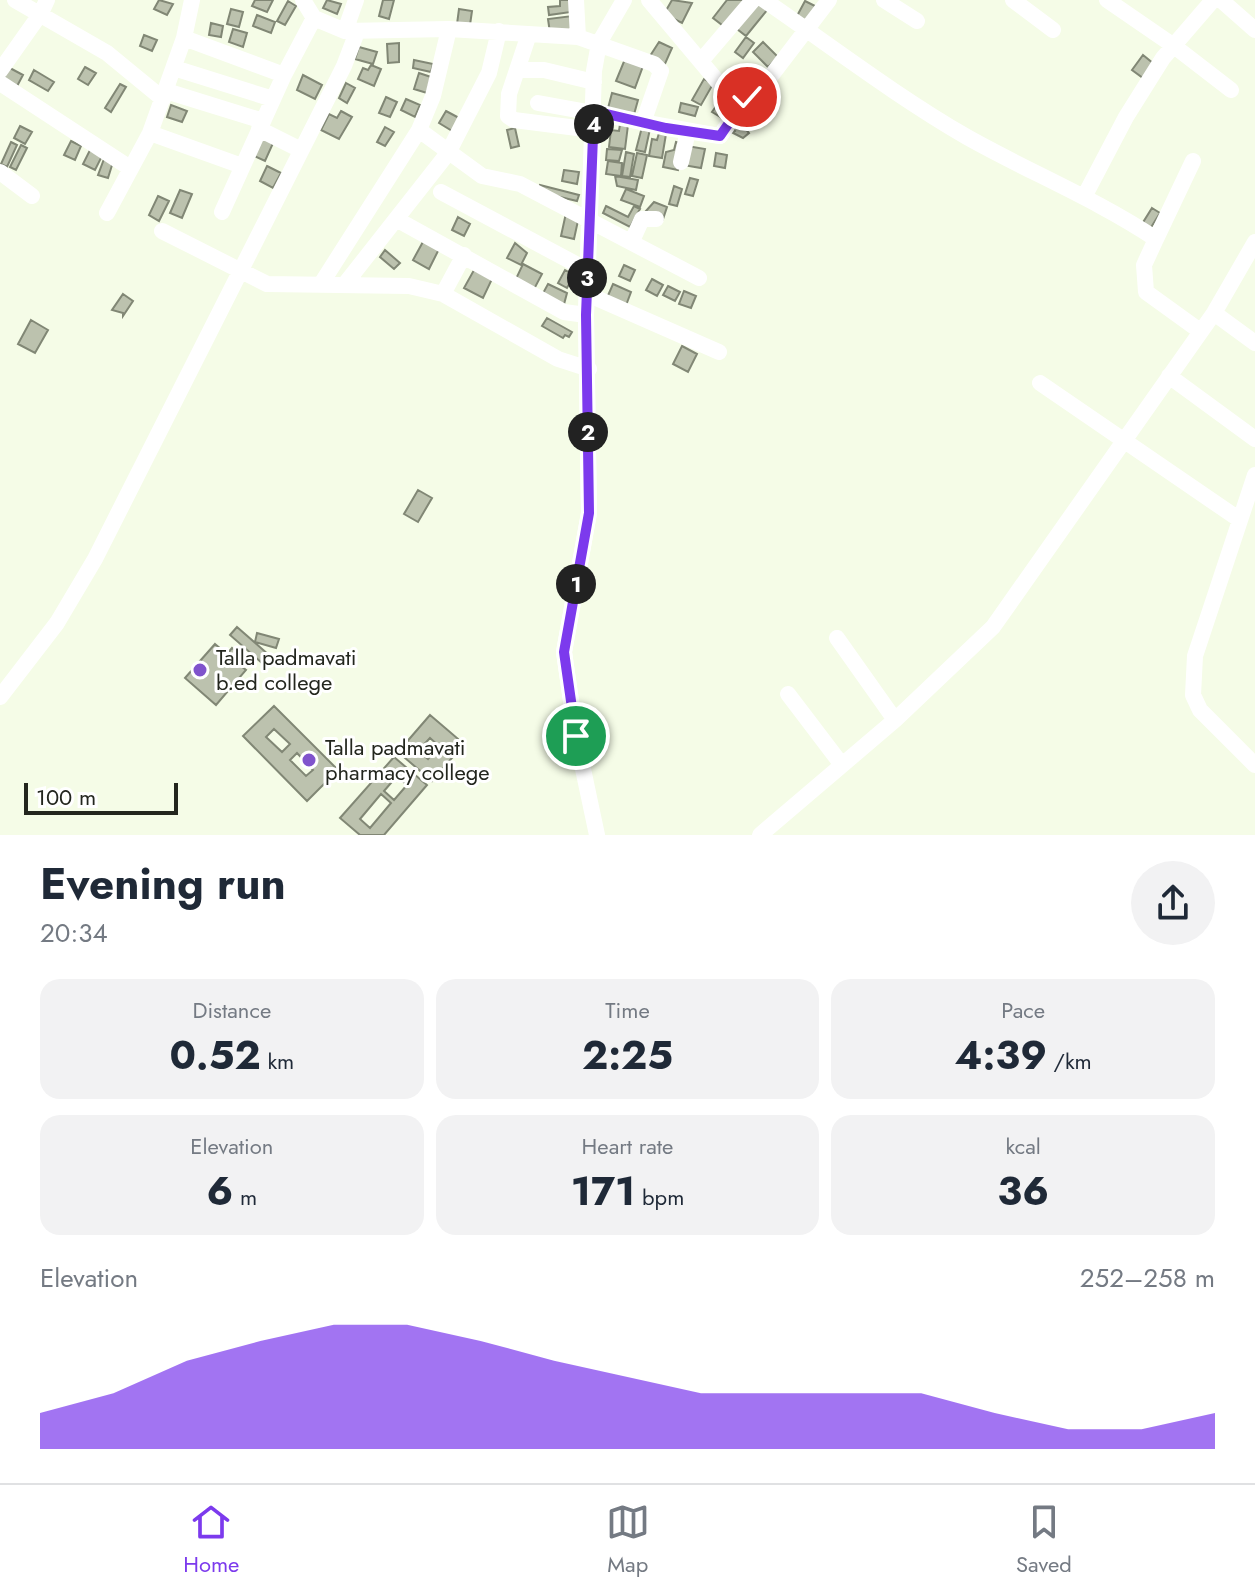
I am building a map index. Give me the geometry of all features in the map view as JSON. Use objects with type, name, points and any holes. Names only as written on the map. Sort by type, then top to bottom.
[{"type":"street","points":[[15,0],[44,6],[164,95],[261,125],[301,150]]},
{"type":"street","points":[[107,213],[150,133],[184,38],[192,0]]},
{"type":"street","points":[[303,0],[314,18],[351,31],[499,31],[578,37],[599,43],[654,64],[661,71],[643,123]]},
{"type":"street","points":[[0,697],[71,602],[344,66],[356,0]]},
{"type":"street","points":[[576,0],[578,37]]},
{"type":"street","points":[[597,835],[576,736],[564,652],[589,513],[586,315],[594,82],[599,43],[624,0]]},
{"type":"street","points":[[649,0],[739,107]]},
{"type":"street","points":[[701,61],[753,0]]},
{"type":"street","points":[[764,0],[827,46],[967,137],[1120,215],[1156,239]]},
{"type":"street","points":[[538,103],[720,136],[739,107],[771,76],[829,0]]},
{"type":"street","points":[[884,0],[917,21]]},
{"type":"street","points":[[1013,0],[1053,30]]},
{"type":"street","points":[[1107,0],[1231,90]]},
{"type":"street","points":[[1084,197],[1126,117],[1174,46],[1213,0]]},
{"type":"street","points":[[1221,0],[1255,30]]},
{"type":"street","points":[[0,71],[44,6]]},
{"type":"street","points":[[222,212],[284,75],[314,18]]},
{"type":"street","points":[[321,284],[419,130],[433,96],[449,29]]},
{"type":"street","points":[[345,284],[448,153],[489,73],[499,31]]},
{"type":"street","points":[[529,34],[506,112],[510,119],[593,130]]},
{"type":"street","points":[[184,38],[284,75]]},
{"type":"street","points":[[174,68],[273,99]]},
{"type":"street","points":[[518,70],[544,70],[594,82]]},
{"type":"street","points":[[0,83],[130,168]]},
{"type":"street","points":[[419,130],[482,176],[513,181],[699,278]]},
{"type":"street","points":[[681,162],[688,131]]},
{"type":"street","points":[[150,133],[242,166]]},
{"type":"street","points":[[1193,161],[1144,265],[1146,292],[1200,331]]},
{"type":"street","points":[[0,172],[32,196]]},
{"type":"street","points":[[441,192],[587,270]]},
{"type":"street","points":[[396,219],[564,312],[586,315]]},
{"type":"street","points":[[632,241],[642,219],[656,219]]},
{"type":"street","points":[[162,231],[267,284],[417,287],[443,294],[558,359],[589,369]]},
{"type":"street","points":[[760,835],[895,720],[993,627],[1214,313],[1255,242]]},
{"type":"street","points":[[443,294],[464,255]]},
{"type":"street","points":[[587,294],[719,352]]},
{"type":"street","points":[[1214,313],[1255,343]]},
{"type":"street","points":[[1169,376],[1255,439]]},
{"type":"street","points":[[1040,383],[1240,520]]},
{"type":"street","points":[[1255,475],[1195,656],[1193,695],[1200,710],[1255,765]]},
{"type":"street","points":[[837,638],[895,720]]},
{"type":"street","points":[[788,694],[842,765]]},
{"type":"building","points":[[159,0],[173,4],[167,15],[154,9]]},
{"type":"building","points":[[255,0],[273,0],[267,12],[252,6]]},
{"type":"building","points":[[327,0],[341,4],[337,14],[323,8]]},
{"type":"building","points":[[383,0],[394,0],[389,19],[379,16]]},
{"type":"building","points":[[560,0],[570,0],[571,12],[549,15],[548,7],[560,6]]},
{"type":"building","points":[[672,0],[692,3],[682,23],[664,14]]},
{"type":"building","points":[[727,0],[749,0],[726,28],[713,18]]},
{"type":"building","points":[[288,1],[296,6],[285,25],[277,21]]},
{"type":"building","points":[[758,1],[768,9],[746,36],[737,29]]},
{"type":"building","points":[[805,1],[817,7],[808,23],[797,16]]},
{"type":"building","points":[[231,9],[243,12],[239,27],[227,24]]},
{"type":"building","points":[[459,9],[472,11],[470,25],[457,24]]},
{"type":"building","points":[[257,15],[275,22],[271,33],[253,26]]},
{"type":"building","points":[[572,16],[573,31],[550,33],[548,19]]},
{"type":"building","points":[[211,23],[223,26],[221,37],[209,35]]},
{"type":"building","points":[[233,29],[247,33],[243,47],[229,42]]},
{"type":"building","points":[[144,35],[157,40],[152,51],[140,46]]},
{"type":"building","points":[[746,37],[754,43],[743,58],[735,52]]},
{"type":"building","points":[[659,42],[672,48],[664,66],[650,56]]},
{"type":"building","points":[[763,42],[778,57],[768,67],[753,52]]},
{"type":"building","points":[[399,43],[399,62],[388,63],[387,44]]},
{"type":"building","points":[[359,47],[377,52],[373,64],[355,59]]},
{"type":"building","points":[[1143,55],[1154,64],[1143,78],[1132,70]]},
{"type":"building","points":[[625,59],[643,66],[635,88],[616,81]]},
{"type":"building","points":[[414,60],[433,64],[431,72],[413,68]]},
{"type":"building","points":[[371,65],[381,69],[374,86],[358,79],[363,68],[368,70]]},
{"type":"building","points":[[8,67],[23,75],[16,88],[2,80]]},
{"type":"building","points":[[85,67],[96,73],[88,85],[78,79]]},
{"type":"building","points":[[34,70],[54,82],[48,91],[29,80]]},
{"type":"building","points":[[419,73],[431,77],[427,93],[414,89]]},
{"type":"building","points":[[746,74],[753,83],[734,98],[729,92],[743,82],[741,78]]},
{"type":"building","points":[[303,75],[322,85],[315,99],[297,90]]},
{"type":"building","points":[[704,79],[713,84],[701,105],[692,100]]},
{"type":"building","points":[[346,83],[355,88],[347,103],[339,98]]},
{"type":"building","points":[[120,84],[126,87],[111,112],[105,108]]},
{"type":"building","points":[[612,93],[638,100],[633,118],[607,112]]},
{"type":"building","points":[[386,97],[397,102],[390,117],[379,113]]},
{"type":"building","points":[[406,99],[420,105],[415,117],[401,110]]},
{"type":"building","points":[[719,102],[729,108],[722,118],[712,112]]},
{"type":"building","points":[[681,103],[698,107],[695,116],[679,112]]},
{"type":"building","points":[[171,105],[187,111],[182,122],[167,117]]},
{"type":"building","points":[[341,111],[352,117],[339,139],[321,130],[329,114],[337,118]]},
{"type":"building","points":[[446,111],[461,119],[454,132],[439,123]]},
{"type":"building","points":[[739,121],[749,133],[743,138],[733,133],[732,128]]},
{"type":"building","points":[[620,124],[628,125],[625,149],[609,147],[611,130],[619,131]]},
{"type":"building","points":[[20,126],[32,132],[25,144],[14,138]]},
{"type":"building","points":[[385,127],[394,132],[385,146],[377,142]]},
{"type":"building","points":[[642,127],[650,129],[645,152],[636,150]]},
{"type":"building","points":[[515,128],[519,146],[511,148],[507,130]]},
{"type":"building","points":[[659,133],[666,134],[662,158],[649,156],[652,139],[657,140]]},
{"type":"building","points":[[262,135],[274,141],[265,161],[252,155]]},
{"type":"building","points":[[71,141],[81,146],[75,160],[64,155]]},
{"type":"building","points":[[11,142],[17,145],[7,167],[1,164]]},
{"type":"building","points":[[676,142],[683,144],[678,170],[663,167],[666,152],[674,150]]},
{"type":"building","points":[[21,145],[27,148],[16,170],[10,167]]},
{"type":"building","points":[[687,146],[705,149],[701,168],[683,165]]},
{"type":"building","points":[[607,149],[622,150],[619,161],[606,160]]},
{"type":"building","points":[[90,150],[102,156],[95,170],[83,164]]},
{"type":"building","points":[[626,152],[634,154],[630,177],[622,176]]},
{"type":"building","points":[[637,153],[647,155],[642,178],[632,176]]},
{"type":"building","points":[[716,153],[727,155],[725,168],[714,166]]},
{"type":"building","points":[[104,159],[113,162],[108,178],[98,175]]},
{"type":"building","points":[[608,161],[622,163],[621,176],[606,174]]},
{"type":"building","points":[[267,166],[281,173],[273,188],[260,181]]},
{"type":"building","points":[[564,170],[579,172],[577,184],[562,181]]},
{"type":"building","points":[[615,176],[638,180],[636,190],[617,186]]},
{"type":"building","points":[[690,178],[698,180],[693,196],[685,194]]},
{"type":"building","points":[[540,185],[579,195],[577,201],[539,192]]},
{"type":"building","points":[[674,186],[682,189],[677,206],[669,204]]},
{"type":"building","points":[[626,189],[644,196],[640,207],[621,200]]},
{"type":"building","points":[[180,190],[192,194],[182,218],[170,213]]},
{"type":"building","points":[[158,196],[169,201],[159,221],[149,215]]},
{"type":"building","points":[[654,202],[667,207],[663,219],[646,211]]},
{"type":"building","points":[[606,206],[628,217],[634,206],[640,209],[630,227],[603,213]]},
{"type":"building","points":[[1152,208],[1160,213],[1150,229],[1142,224]]},
{"type":"building","points":[[566,213],[579,216],[574,239],[561,236]]},
{"type":"building","points":[[458,217],[470,224],[464,236],[452,230]]},
{"type":"building","points":[[424,240],[439,249],[429,269],[413,260]]},
{"type":"building","points":[[515,243],[527,253],[521,265],[507,258]]},
{"type":"building","points":[[385,250],[400,263],[394,269],[380,257]]},
{"type":"building","points":[[523,264],[542,274],[532,293],[514,283]]},
{"type":"building","points":[[624,265],[635,270],[630,281],[619,276]]},
{"type":"building","points":[[474,270],[492,279],[483,298],[464,288]]},
{"type":"building","points":[[565,270],[574,275],[567,288],[558,283]]},
{"type":"building","points":[[652,279],[663,285],[657,296],[646,290]]},
{"type":"building","points":[[548,284],[567,293],[563,308],[541,297]]},
{"type":"building","points":[[613,284],[631,292],[625,308],[606,300]]},
{"type":"building","points":[[668,286],[680,292],[675,301],[663,295]]},
{"type":"building","points":[[684,291],[696,296],[691,308],[679,304]]},
{"type":"building","points":[[123,294],[133,301],[123,316],[123,313],[112,310]]},
{"type":"building","points":[[547,318],[572,332],[569,337],[565,335],[563,338],[542,326]]},
{"type":"building","points":[[31,320],[48,330],[35,353],[18,344]]},
{"type":"building","points":[[682,346],[697,354],[688,372],[673,364]]},
{"type":"building","points":[[418,490],[432,498],[418,522],[404,514]]},
{"type":"building","points":[[237,627],[269,655],[262,663],[230,635]]},
{"type":"building","points":[[257,633],[279,639],[276,648],[255,642]]},
{"type":"building","points":[[215,644],[227,654],[232,648],[241,656],[236,662],[246,670],[216,705],[185,678]]},
{"type":"building","points":[[274,706],[338,770],[307,801],[243,736]],"holes":[[[274,729],[290,744],[282,752],[266,737]],[[297,753],[313,770],[306,776],[290,760]]]},
{"type":"building","points":[[430,715],[464,744],[432,781],[398,752]],"holes":[[[430,738],[439,746],[428,759],[418,751]]]},
{"type":"building","points":[[394,757],[427,785],[384,835],[360,835],[340,818]],"holes":[[[397,776],[407,785],[394,800],[384,791]],[[381,794],[391,803],[370,828],[360,819]]]},
{"type":"place","name":"Talla padmavati b.ed college","points":[[200,670]]},
{"type":"place","name":"Talla padmavati pharmacy college","points":[[309,760]]},
{"type":"route","points":[[576,736],[564,652],[589,513],[586,315],[594,111],[666,128],[720,136],[747,97]]}]
